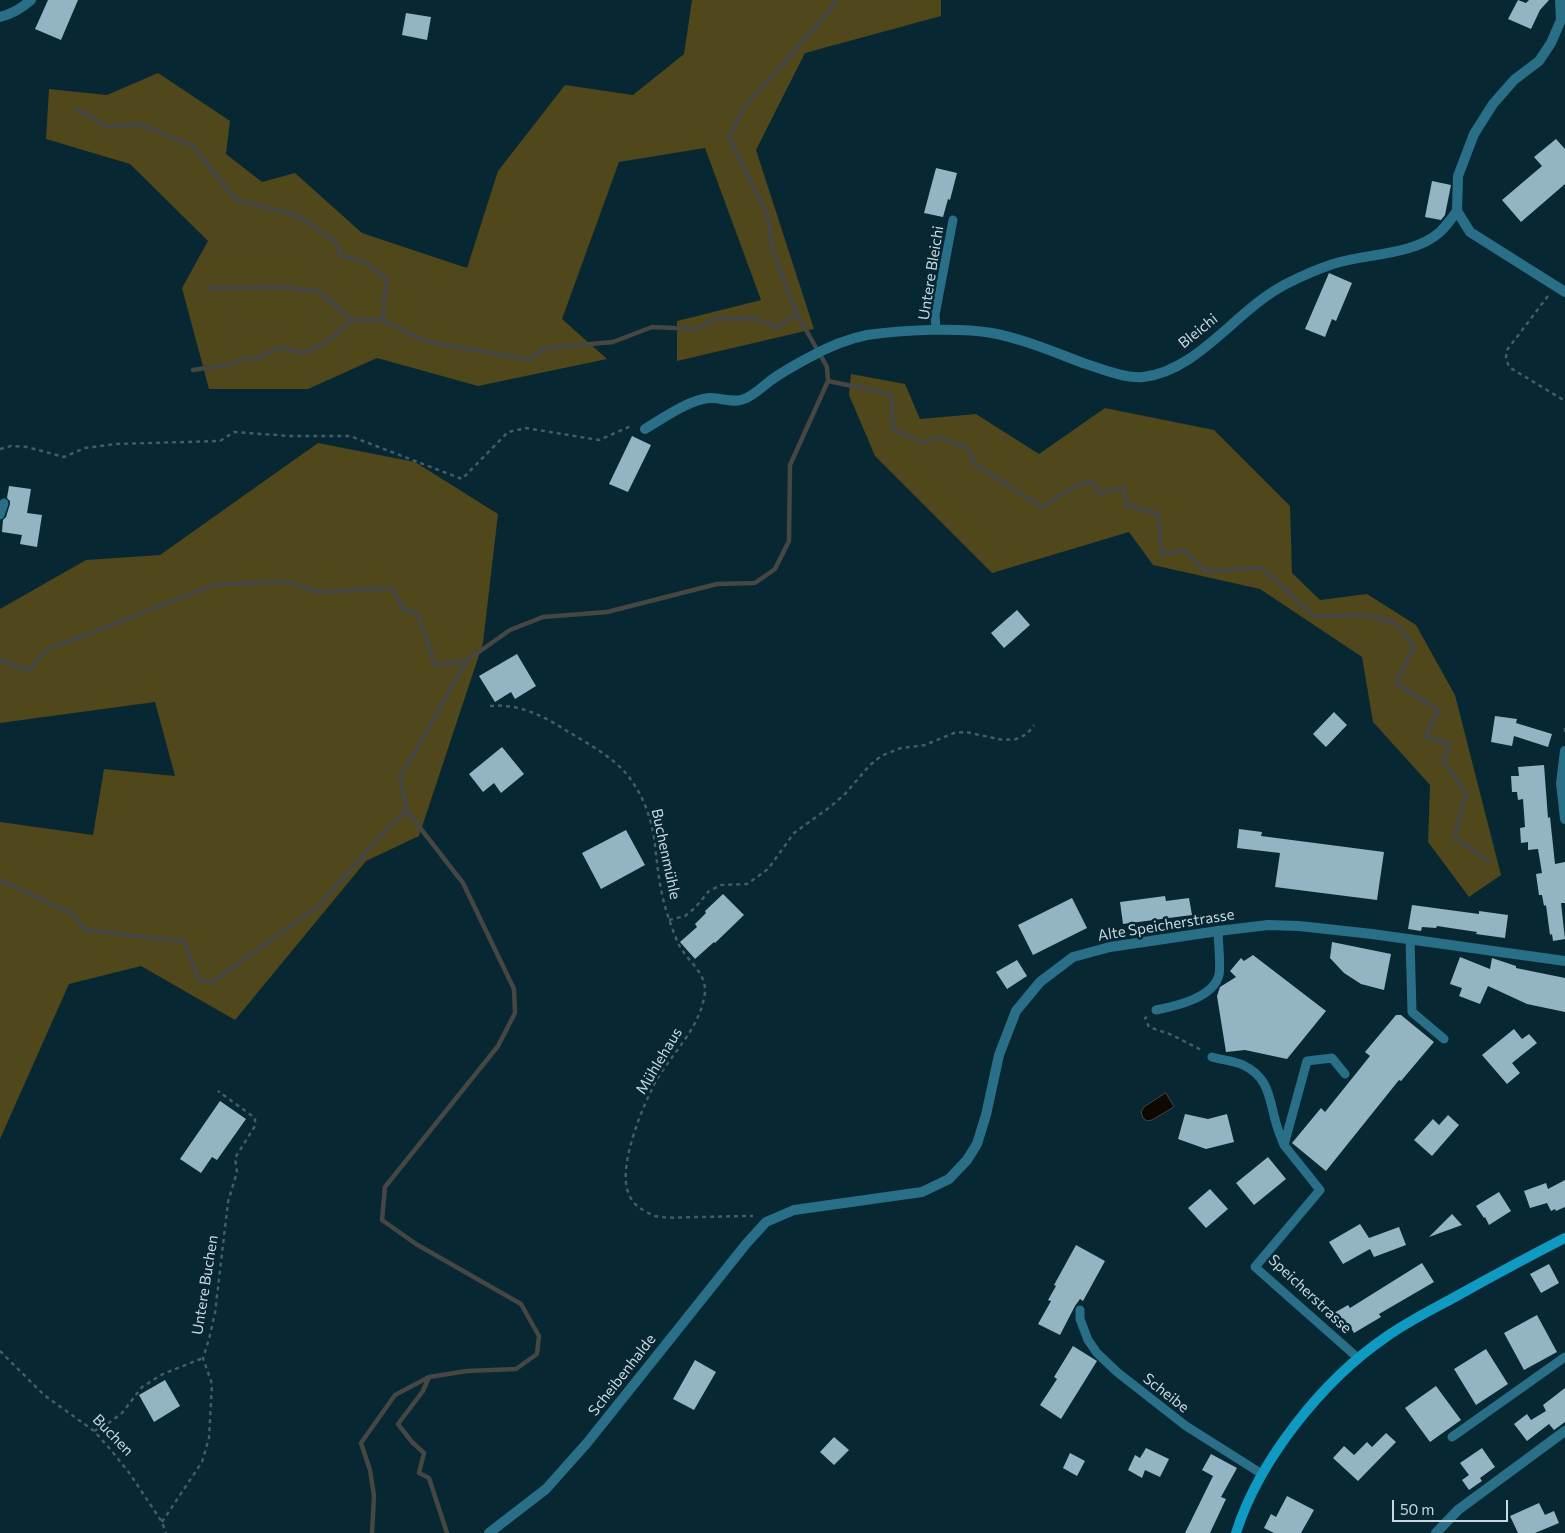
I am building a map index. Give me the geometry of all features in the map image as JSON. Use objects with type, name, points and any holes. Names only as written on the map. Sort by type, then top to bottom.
[{"type":"main road","points":[[1236,1533],[1262,1474],[1289,1432],[1322,1393],[1358,1358],[1405,1325],[1565,1238]]},
{"type":"street","points":[[0,17],[24,6],[31,0]]},
{"type":"street","points":[[1560,0],[1561,20],[1551,43],[1539,61],[1514,80],[1492,104],[1474,134],[1458,176],[1457,211],[1470,232],[1565,292]]},
{"type":"street","name":"Bleichi","points":[[644,429],[694,401],[708,398],[723,398],[732,401],[744,399],[772,379],[810,357],[832,346],[865,336],[936,330],[992,333],[1031,344],[1111,373],[1142,378],[1173,369],[1197,354],[1254,304],[1286,284],[1334,263],[1394,252],[1421,244],[1440,232],[1457,211]]},
{"type":"street","points":[[1565,751],[1560,783],[1565,819]]},
{"type":"street","name":"Alte Speicherstrasse","points":[[766,1222],[794,1210],[922,1192],[949,1179],[967,1160],[977,1144],[986,1114],[999,1055],[1016,1011],[1040,982],[1073,958],[1110,947],[1268,925],[1299,926],[1410,939],[1565,961]]},
{"type":"street","name":"Scheibenhalde","points":[[489,1533],[546,1489],[587,1443],[746,1244],[766,1222]]},
{"type":"street","points":[[1436,1533],[1458,1510],[1565,1431]]},
{"type":"lane","name":"Untere Bleichi","points":[[936,330],[935,315],[952,220]]},
{"type":"lane","points":[[0,515],[4,503]]},
{"type":"lane","points":[[1156,1010],[1182,1004],[1210,990],[1219,975],[1218,931]]},
{"type":"lane","points":[[1410,939],[1412,1012],[1444,1039]]},
{"type":"lane","points":[[1212,1057],[1242,1064],[1255,1072],[1266,1086],[1272,1102],[1276,1124],[1284,1145]]},
{"type":"lane","points":[[1284,1145],[1308,1061],[1332,1058],[1345,1074]]},
{"type":"lane","name":"Speicherstrasse","points":[[1284,1145],[1320,1190],[1255,1267],[1358,1358]]},
{"type":"lane","name":"Scheibe","points":[[1080,1310],[1080,1319],[1088,1340],[1097,1353],[1117,1372],[1186,1426],[1262,1474]]},
{"type":"lane","points":[[1452,1437],[1565,1356]]},
{"type":"path","points":[[1555,286],[1507,350],[1506,358],[1509,367],[1565,401]]},
{"type":"path","points":[[0,449],[11,446],[27,447],[64,457],[85,448],[114,444],[220,440],[234,432],[290,436],[350,436],[462,479],[508,432],[526,428],[599,440],[631,426],[644,429]]},
{"type":"path","name":"Buchenmühle","points":[[490,706],[502,705],[522,709],[558,725],[613,760],[632,781],[644,804],[652,828],[657,870],[670,920]]},
{"type":"path","points":[[670,920],[685,916],[695,908],[709,891],[721,885],[747,884],[768,869],[794,833],[845,794],[869,766],[881,756],[900,748],[925,745],[954,733],[966,732],[1003,740],[1016,739],[1027,734],[1034,725]]},
{"type":"path","points":[[1565,728],[1565,732]]},
{"type":"path","name":"Mühlehaus","points":[[670,920],[681,947],[703,979],[705,990],[702,1007],[693,1026],[656,1081],[638,1122],[625,1172],[628,1192],[636,1206],[654,1216],[677,1218],[754,1216],[766,1222]]},
{"type":"path","points":[[1156,1010],[1145,1018],[1149,1028],[1172,1035],[1212,1057]]},
{"type":"path","name":"Untere Buchen","points":[[162,1522],[202,1462],[209,1438],[212,1384],[203,1358],[214,1313],[228,1202],[237,1172],[235,1158],[255,1126],[255,1118],[218,1090]]},
{"type":"path","name":"Buchen","points":[[0,1351],[44,1395],[94,1431],[130,1474],[162,1522],[166,1533]]},
{"type":"path","points":[[94,1431],[122,1413],[142,1387],[163,1374],[203,1358]]},
{"type":"shaded area","points":[[692,0],[941,0],[941,16],[805,53],[756,150],[814,329],[677,361],[677,321],[761,300],[705,148],[619,162],[562,319],[607,359],[478,386],[377,358],[308,389],[209,389],[182,288],[208,241],[130,164],[46,139],[49,89],[107,95],[158,73],[230,121],[226,154],[262,182],[295,173],[362,233],[467,268],[498,171],[565,85],[633,95],[684,54]]},
{"type":"shaded area","points":[[851,374],[905,384],[920,419],[976,414],[1039,454],[1105,408],[1214,430],[1290,506],[1292,573],[1320,600],[1367,594],[1416,625],[1455,695],[1501,875],[1469,897],[1428,842],[1430,785],[1373,722],[1362,657],[1260,589],[1153,565],[1129,532],[992,573],[875,456],[849,395]]},
{"type":"shaded area","points":[[318,443],[415,462],[498,514],[483,643],[419,836],[366,861],[235,1020],[141,966],[69,984],[0,1139],[0,822],[93,835],[104,769],[175,776],[155,702],[0,723],[0,609],[86,560],[160,555]]},
{"type":"shaded area","points":[[1166,1093],[1174,1107],[1152,1120],[1147,1121],[1143,1118],[1141,1112],[1144,1107]]},
{"type":"building","points":[[48,0],[78,0],[61,40],[35,29]]},
{"type":"building","points":[[1518,0],[1526,3],[1529,0],[1549,0],[1540,10],[1531,29],[1508,19]]},
{"type":"building","points":[[406,13],[431,17],[427,40],[402,35]]},
{"type":"building","points":[[1556,139],[1565,149],[1565,184],[1521,222],[1502,200],[1542,166],[1534,157]]},
{"type":"building","points":[[936,168],[957,173],[950,200],[948,199],[943,217],[924,213]]},
{"type":"building","points":[[1432,181],[1451,185],[1445,215],[1441,220],[1425,217]]},
{"type":"building","points":[[1329,273],[1352,283],[1336,321],[1332,319],[1325,337],[1305,329]]},
{"type":"building","points":[[632,436],[651,445],[628,492],[609,484]]},
{"type":"building","points":[[9,486],[31,489],[27,513],[42,515],[37,547],[20,544],[22,535],[2,532],[3,520],[6,517],[10,504],[7,498]]},
{"type":"building","points":[[1017,610],[1030,625],[1004,648],[991,633]]},
{"type":"building","points":[[517,654],[536,686],[515,699],[511,692],[495,702],[479,676]]},
{"type":"building","points":[[1334,712],[1347,725],[1326,747],[1313,734]]},
{"type":"building","points":[[1495,716],[1517,719],[1516,723],[1552,734],[1548,747],[1514,736],[1512,746],[1491,742]]},
{"type":"building","points":[[502,747],[524,774],[501,793],[494,783],[483,792],[469,774]]},
{"type":"building","points":[[1544,765],[1548,818],[1550,817],[1555,864],[1565,862],[1565,903],[1561,903],[1565,939],[1553,941],[1552,934],[1550,935],[1546,905],[1544,906],[1542,895],[1539,895],[1536,874],[1542,873],[1538,849],[1528,850],[1528,842],[1521,843],[1520,828],[1525,827],[1523,799],[1518,800],[1517,792],[1512,792],[1511,776],[1519,776],[1518,767]]},
{"type":"building","points":[[1239,829],[1262,832],[1261,836],[1384,852],[1377,900],[1275,887],[1280,853],[1237,848]]},
{"type":"building","points":[[626,830],[645,865],[601,889],[582,853]]},
{"type":"building","points":[[723,894],[744,915],[695,959],[680,942],[697,927],[695,924],[706,913],[705,911]]},
{"type":"building","points":[[1165,896],[1166,901],[1189,898],[1192,915],[1123,924],[1120,902]]},
{"type":"building","points":[[1072,898],[1087,928],[1033,955],[1018,925]]},
{"type":"building","points":[[1412,905],[1479,914],[1479,911],[1508,915],[1505,938],[1437,926],[1436,928],[1422,927],[1421,931],[1408,929]]},
{"type":"building","points":[[1332,942],[1391,954],[1384,990],[1361,984],[1344,973],[1330,958]]},
{"type":"building","points":[[1253,955],[1326,1011],[1287,1059],[1245,1050],[1226,1052],[1217,996],[1220,987],[1236,977],[1230,971],[1241,958],[1244,961]]},
{"type":"building","points":[[1460,957],[1490,969],[1492,958],[1516,966],[1516,968],[1565,978],[1565,1012],[1527,1004],[1488,986],[1480,1004],[1459,996],[1462,988],[1450,984]]},
{"type":"building","points":[[1017,960],[1027,976],[1007,989],[996,972]]},
{"type":"building","points":[[1396,1015],[1401,1015],[1434,1042],[1401,1081],[1399,1080],[1326,1171],[1292,1143],[1321,1108],[1325,1112],[1370,1056],[1365,1052]]},
{"type":"building","points":[[1514,1029],[1522,1039],[1529,1034],[1537,1043],[1512,1063],[1520,1073],[1507,1084],[1482,1055]]},
{"type":"building","points":[[220,1101],[246,1119],[217,1160],[212,1157],[201,1173],[180,1159]]},
{"type":"building","points":[[1185,1114],[1208,1119],[1227,1114],[1234,1142],[1206,1149],[1178,1139]]},
{"type":"building","points":[[1448,1115],[1459,1125],[1432,1156],[1414,1140],[1433,1119],[1439,1125]]},
{"type":"building","points":[[1268,1157],[1286,1179],[1254,1205],[1236,1183]]},
{"type":"building","points":[[1565,1180],[1565,1207],[1551,1211],[1547,1203],[1530,1208],[1524,1191],[1546,1183],[1548,1189]]},
{"type":"building","points":[[1210,1189],[1228,1209],[1206,1228],[1188,1208]]},
{"type":"building","points":[[1499,1192],[1511,1211],[1489,1225],[1476,1206]]},
{"type":"building","points":[[1452,1214],[1462,1225],[1429,1237]]},
{"type":"building","points":[[1360,1224],[1369,1238],[1399,1227],[1406,1245],[1374,1257],[1370,1249],[1343,1264],[1329,1242]]},
{"type":"building","points":[[1076,1245],[1105,1261],[1083,1301],[1080,1299],[1075,1306],[1060,1335],[1038,1324],[1051,1301],[1048,1300],[1056,1286],[1054,1285]]},
{"type":"building","points":[[1422,1263],[1434,1282],[1379,1314],[1381,1317],[1354,1333],[1351,1328],[1345,1331],[1334,1313],[1348,1305],[1350,1308]]},
{"type":"building","points":[[1549,1264],[1559,1283],[1541,1293],[1530,1274]]},
{"type":"building","points":[[1537,1315],[1557,1352],[1524,1370],[1504,1333]]},
{"type":"building","points":[[1073,1346],[1097,1361],[1061,1419],[1040,1405],[1057,1379],[1054,1377]]},
{"type":"building","points":[[1486,1349],[1508,1384],[1476,1405],[1454,1369]]},
{"type":"building","points":[[695,1360],[716,1372],[694,1410],[673,1399]]},
{"type":"building","points":[[165,1380],[180,1406],[154,1422],[139,1395]]},
{"type":"building","points":[[1436,1386],[1461,1420],[1430,1442],[1405,1408]]},
{"type":"building","points":[[1565,1388],[1565,1422],[1554,1430],[1549,1424],[1527,1441],[1514,1424],[1527,1414],[1531,1420],[1546,1411],[1543,1405]]},
{"type":"building","points":[[1386,1433],[1396,1442],[1358,1481],[1333,1458],[1344,1446],[1354,1455],[1367,1442],[1372,1447]]},
{"type":"building","points":[[834,1437],[849,1450],[834,1465],[820,1452]]},
{"type":"building","points":[[1146,1448],[1169,1459],[1160,1477],[1145,1470],[1142,1478],[1128,1470],[1135,1455],[1140,1458]]},
{"type":"building","points":[[1482,1448],[1495,1467],[1480,1478],[1482,1481],[1469,1490],[1462,1480],[1469,1475],[1460,1463]]},
{"type":"building","points":[[1070,1453],[1085,1461],[1077,1476],[1063,1468]]},
{"type":"building","points":[[1211,1454],[1237,1468],[1221,1497],[1226,1499],[1210,1533],[1185,1533],[1213,1476],[1202,1470]]},
{"type":"building","points":[[1287,1496],[1314,1510],[1301,1533],[1274,1533],[1264,1528],[1271,1514],[1276,1517]]},
{"type":"building","points":[[1539,1503],[1545,1515],[1554,1511],[1559,1523],[1535,1533],[1518,1533],[1510,1516]]},
{"type":"waterway","points":[[372,1533],[374,1496],[370,1470],[361,1443],[395,1395],[429,1377],[467,1371],[516,1369],[537,1354],[539,1336],[521,1304],[416,1244],[382,1220],[385,1187],[498,1046],[515,1013],[514,989],[463,883],[407,811],[400,776],[466,661],[510,630],[543,617],[607,612],[717,584],[755,583],[775,569],[789,541],[790,465],[828,381],[827,367],[797,314],[773,252],[768,217],[729,137],[745,106],[826,15],[836,0]]},
{"type":"waterway","points":[[76,109],[109,127],[139,124],[193,146],[235,199],[299,216],[338,244],[340,255],[367,263],[387,280],[382,320],[426,341],[529,360],[545,348],[613,342],[652,327],[697,329],[714,319],[753,318],[777,327],[797,314]]},
{"type":"waterway","points":[[211,288],[281,287],[320,292],[351,320],[382,320]]},
{"type":"waterway","points":[[193,370],[231,364],[245,358],[256,359],[281,347],[303,353],[327,342],[351,320]]},
{"type":"waterway","points":[[828,381],[891,394],[893,429],[923,443],[939,437],[967,448],[975,464],[1041,507],[1076,486],[1092,481],[1099,493],[1123,487],[1127,505],[1158,514],[1162,554],[1184,550],[1205,571],[1262,568],[1314,616],[1368,615],[1395,623],[1414,646],[1396,683],[1438,710],[1426,737],[1449,744],[1444,762],[1466,793],[1455,837],[1489,862]]},
{"type":"waterway","points":[[0,660],[29,670],[46,650],[216,584],[287,582],[320,592],[392,588],[403,609],[418,614],[435,665],[466,661]]},
{"type":"waterway","points":[[0,880],[71,913],[85,930],[184,941],[199,980],[212,982],[317,907],[392,823],[407,811]]},
{"type":"waterway","points":[[429,1377],[423,1391],[398,1424],[412,1442],[424,1453],[419,1473],[429,1478],[447,1533]]}]
